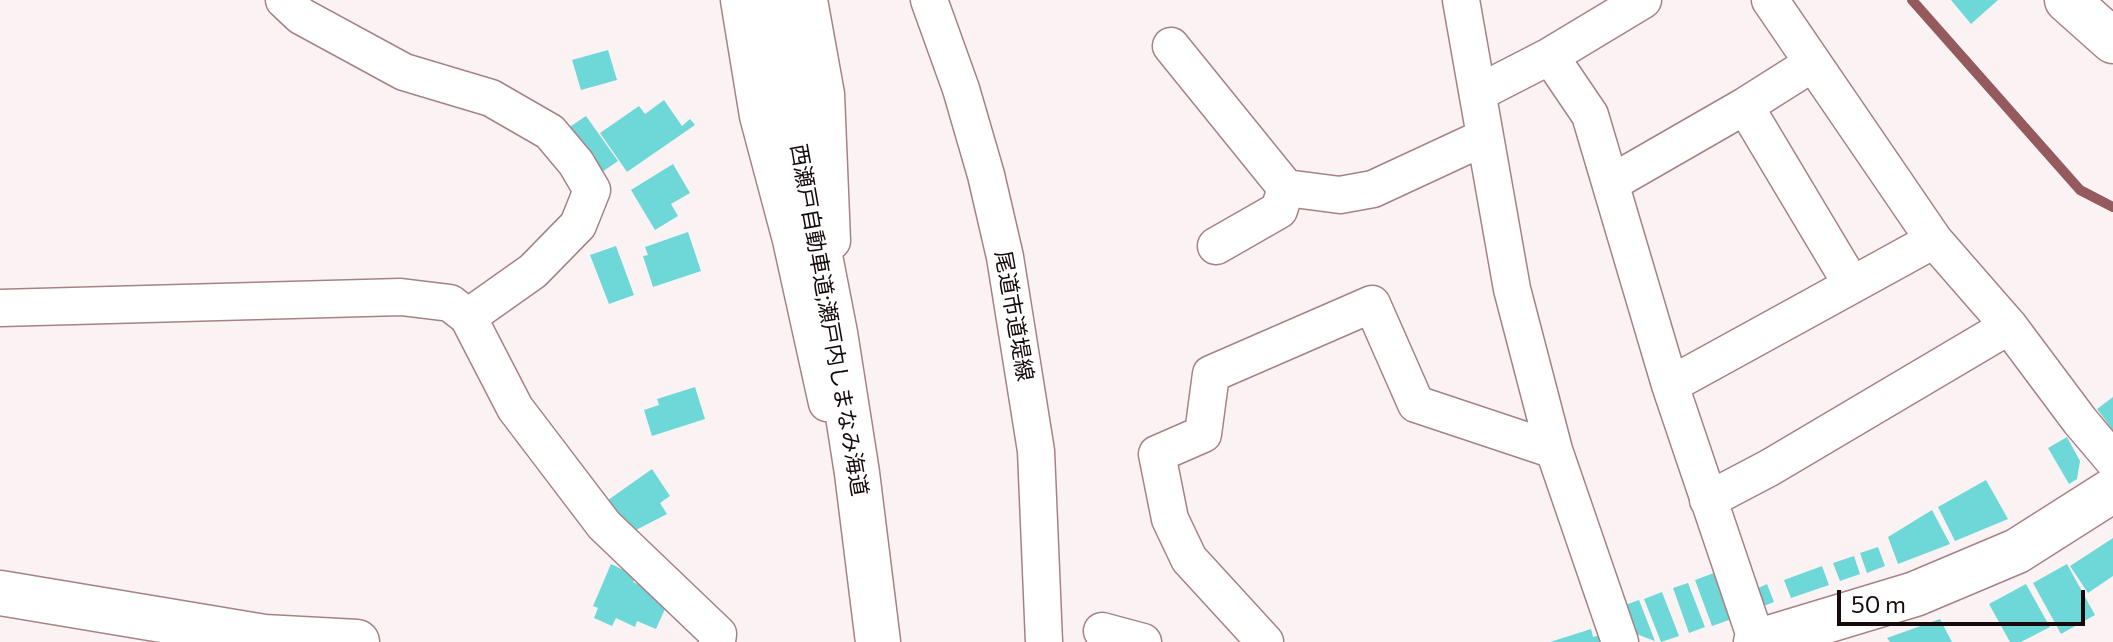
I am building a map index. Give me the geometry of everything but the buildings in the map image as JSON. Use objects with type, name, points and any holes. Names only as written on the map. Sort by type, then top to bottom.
[{"type":"main road","name":"西瀬戸自動車道;瀬戸内しまなみ海道","points":[[770,0],[835,333],[857,473],[877,637]]},
{"type":"main road","points":[[2067,0],[2113,41]]},
{"type":"main road","points":[[1757,642],[1915,594],[2017,551],[2113,490]]},
{"type":"main road","points":[[0,593],[264,637],[357,642]]},
{"type":"street","points":[[284,0],[301,16],[404,72],[491,98],[550,132],[576,163],[592,190],[578,225],[542,262],[468,317]]},
{"type":"street","points":[[739,0],[758,116],[791,240],[877,637]]},
{"type":"street","points":[[809,0],[826,94],[835,333]]},
{"type":"street","name":"尾道市道堤線","points":[[929,0],[961,89],[1005,257],[1036,451],[1044,642]]},
{"type":"street","points":[[1461,0],[1512,289],[1554,450],[1620,642]]},
{"type":"street","points":[[1478,93],[1550,56],[1643,0]]},
{"type":"street","points":[[1770,0],[1934,240],[2009,326],[2113,460]]},
{"type":"street","points":[[1171,46],[1286,188],[1340,195],[1373,189],[1485,137]]},
{"type":"street","points":[[1550,56],[1590,115],[1670,385],[1757,642]]},
{"type":"street","points":[[1611,183],[1813,63]]},
{"type":"street","points":[[1745,106],[1852,285]]},
{"type":"street","points":[[1216,246],[1279,210],[1286,188]]},
{"type":"street","points":[[1670,385],[1934,240]]},
{"type":"street","points":[[0,308],[401,297],[450,303],[468,317],[515,408],[604,525],[718,634],[717,642]]},
{"type":"street","points":[[1265,642],[1189,559],[1167,506],[1157,454],[1203,434],[1211,374],[1372,304],[1416,404],[1554,450]]},
{"type":"street","points":[[1708,500],[1769,468],[2009,326]]},
{"type":"street","points":[[1102,631],[1143,642]]},
{"type":"waterway","points":[[1912,0],[2080,190],[2113,207]]}]
